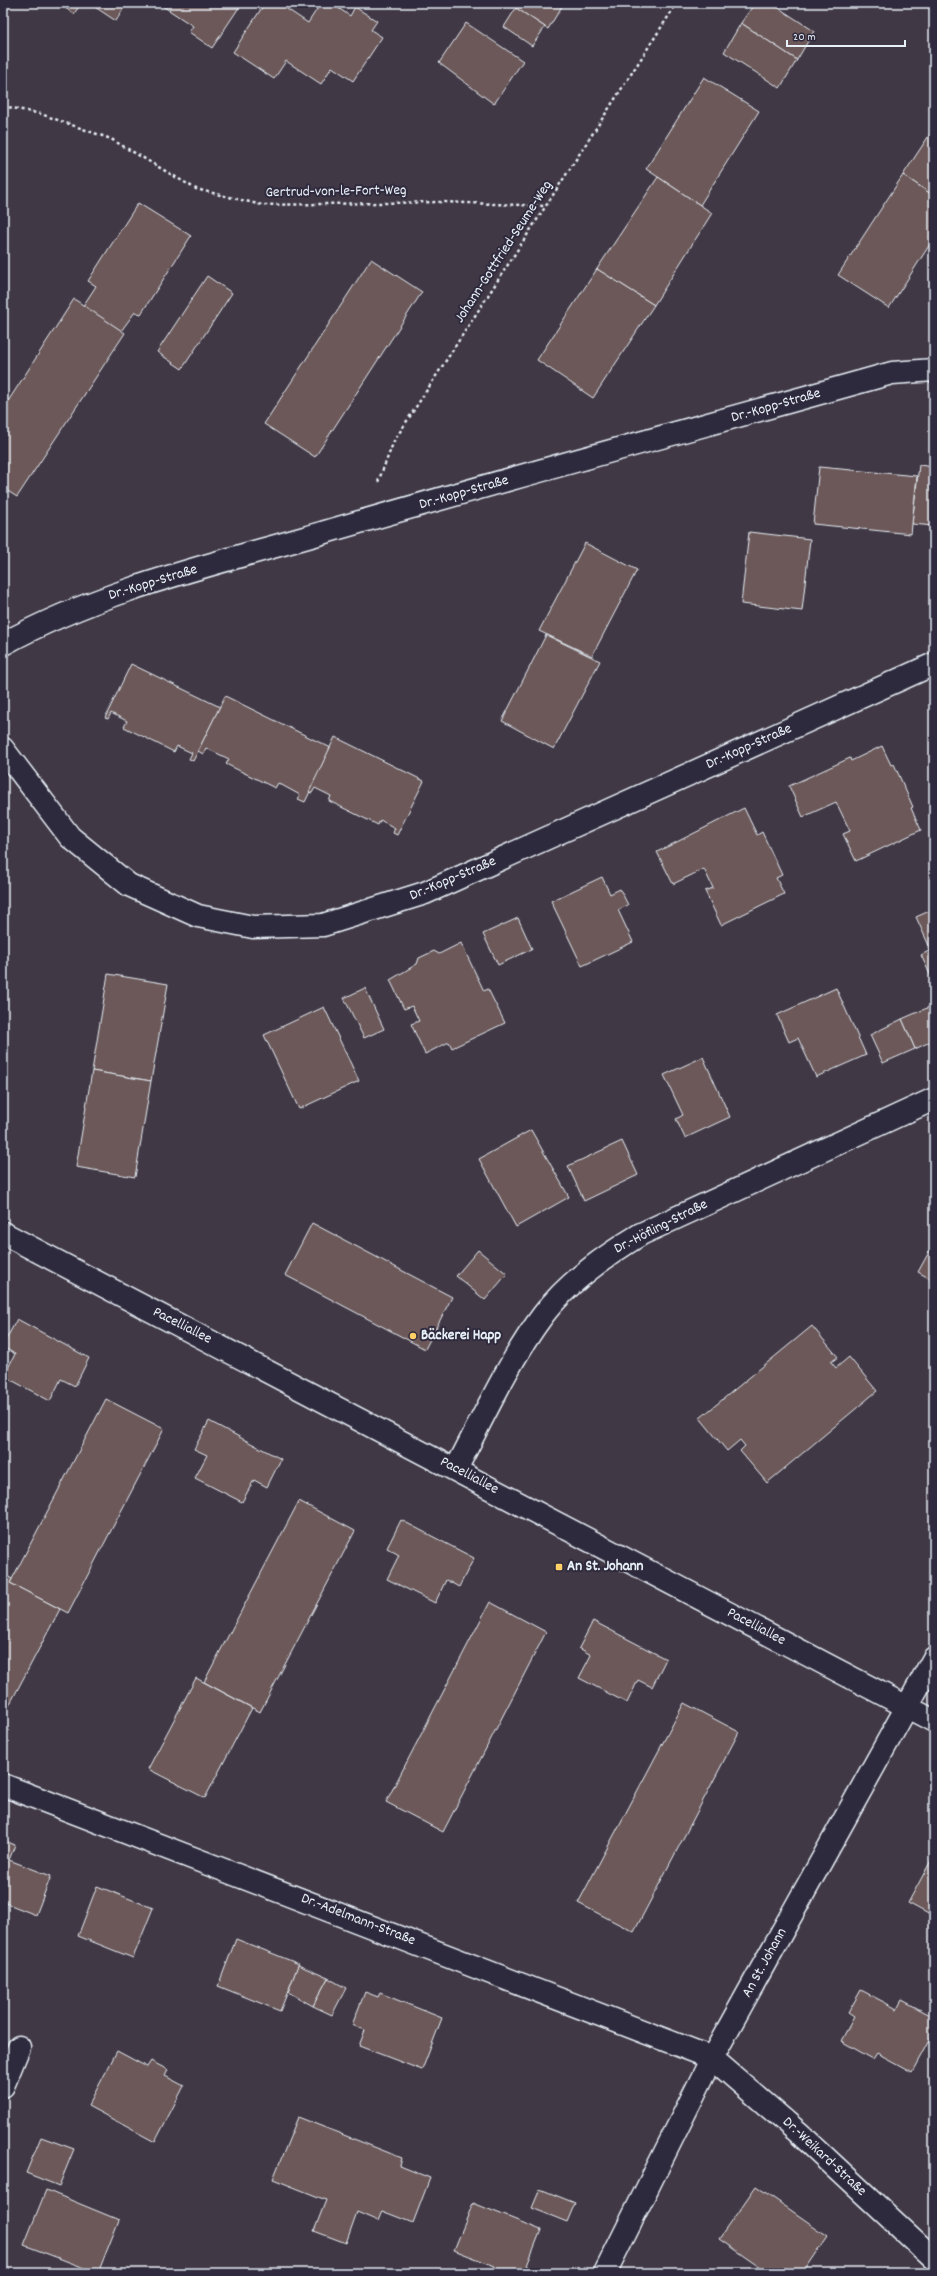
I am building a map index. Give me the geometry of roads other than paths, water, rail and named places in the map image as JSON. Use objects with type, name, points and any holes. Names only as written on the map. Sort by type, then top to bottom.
[{"type":"street","name":"Dr.-Kopp-Straße","points":[[3,644],[38,624],[114,594],[364,520],[892,373],[934,370]]},
{"type":"street","name":"Dr.-Kopp-Straße","points":[[3,749],[70,837],[129,885],[198,916],[226,922],[254,927],[323,925],[425,893],[934,664]]},
{"type":"street","name":"Dr.-Höfling-Straße","points":[[456,1469],[515,1357],[543,1315],[578,1279],[608,1254],[641,1234],[934,1099]]},
{"type":"street","name":"Pacelliallee","points":[[3,1233],[456,1469],[934,1721]]},
{"type":"street","name":"An St. Johann","points":[[605,2273],[712,2058],[934,1658]]},
{"type":"street","name":"Dr.-Adelmann-Straße","points":[[3,1785],[712,2058]]},
{"type":"street","points":[[3,2086],[19,2047]]},
{"type":"street","name":"Dr.-Weikard-Straße","points":[[712,2058],[799,2133],[934,2259]]},
{"type":"place","name":"Bäckerei Happ","points":[[413,1336]]},
{"type":"place","name":"An St. Johann","points":[[559,1567]]}]
